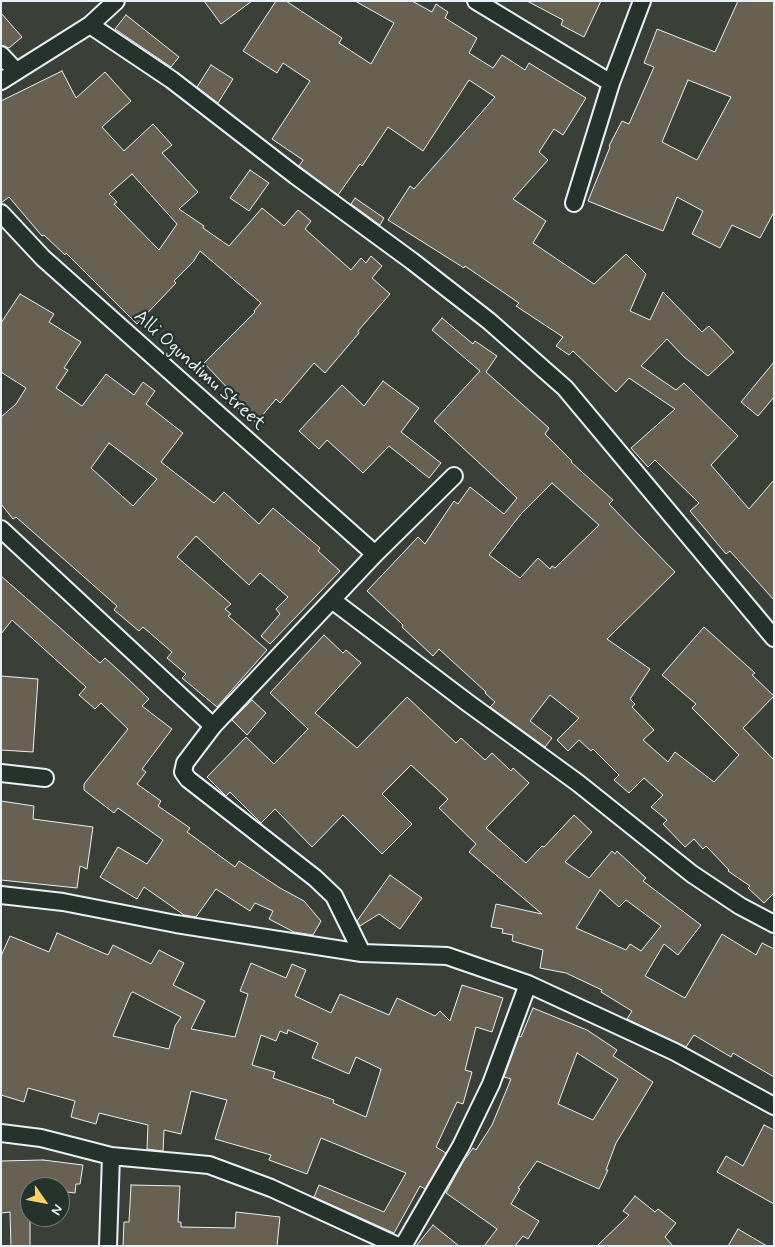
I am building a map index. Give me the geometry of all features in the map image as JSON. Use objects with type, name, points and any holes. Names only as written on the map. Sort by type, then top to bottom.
[{"type":"street","points":[[1,81],[90,25],[116,1]]},
{"type":"street","points":[[476,1],[611,83]]},
{"type":"street","points":[[574,203],[611,83],[642,1]]},
{"type":"street","points":[[90,25],[172,80],[296,176],[412,261],[489,321],[565,388],[774,638]]},
{"type":"street","points":[[1,55],[16,71]]},
{"type":"street","name":"Alli Ogundimu Street","points":[[1,214],[43,258],[375,554]]},
{"type":"street","points":[[362,953],[334,896],[316,878],[188,779],[183,772],[185,763],[213,726],[375,554],[454,476]]},
{"type":"street","points":[[1,529],[213,726]]},
{"type":"street","points":[[332,600],[578,783],[692,874],[740,906],[774,924]]},
{"type":"street","points":[[1,773],[45,778]]},
{"type":"street","points":[[1,894],[63,902],[176,924],[362,953],[447,956],[528,984],[675,1052],[774,1106]]},
{"type":"street","points":[[403,1246],[461,1146],[491,1084],[528,984]]},
{"type":"street","points":[[1,1133],[40,1138],[111,1156],[209,1165],[271,1188],[398,1246]]},
{"type":"street","points":[[108,1246],[111,1156]]},
{"type":"building","points":[[204,1],[252,1],[221,24]]},
{"type":"building","points":[[276,1],[286,1],[342,38],[339,43],[371,64],[394,23],[355,1],[412,1],[432,12],[436,4],[448,12],[445,18],[477,38],[469,53],[493,68],[502,55],[525,70],[529,63],[586,98],[563,135],[554,129],[539,152],[548,160],[513,199],[546,221],[533,243],[594,284],[626,254],[646,274],[630,311],[650,320],[663,292],[702,332],[709,326],[734,352],[708,376],[684,357],[667,339],[641,366],[676,390],[684,383],[738,436],[711,465],[749,509],[774,480],[774,600],[730,551],[726,554],[690,511],[699,503],[655,460],[648,467],[631,448],[675,409],[629,378],[616,392],[573,351],[569,355],[556,346],[563,337],[516,306],[519,303],[465,266],[464,268],[388,220],[410,186],[414,189],[495,97],[469,80],[423,151],[388,127],[362,166],[360,164],[338,195],[299,166],[303,160],[272,139],[310,81],[283,63],[277,73],[243,51]]},
{"type":"building","points":[[527,1],[601,1],[584,37],[561,25],[563,20]]},
{"type":"building","points":[[738,1],[774,1],[774,212],[760,238],[732,225],[720,248],[692,234],[703,211],[677,197],[663,231],[588,201],[609,146],[622,121],[629,124],[654,67],[644,63],[657,29],[715,52]],"holes":[[[688,80],[731,97],[697,160],[662,142]]]},
{"type":"building","points":[[1,13],[22,37],[9,48],[1,45]]},
{"type":"building","points":[[126,15],[179,57],[171,67],[115,29]]},
{"type":"building","points":[[211,65],[233,79],[218,103],[197,87]]},
{"type":"building","points":[[62,71],[76,98],[105,72],[131,101],[102,127],[124,151],[153,124],[172,145],[162,153],[198,192],[179,209],[204,226],[203,228],[229,246],[262,208],[284,226],[298,210],[311,221],[305,229],[351,270],[361,258],[366,263],[371,256],[382,266],[372,278],[390,294],[325,373],[314,363],[280,403],[276,399],[256,423],[229,401],[234,395],[204,363],[255,312],[261,303],[200,251],[193,262],[174,281],[176,283],[137,324],[66,253],[65,255],[44,235],[42,236],[9,197],[1,203],[1,101]],"holes":[[[132,174],[177,224],[159,250],[114,204],[117,202],[109,194]]]},
{"type":"building","points":[[250,170],[269,183],[249,211],[230,198]]},
{"type":"building","points":[[355,198],[384,218],[380,225],[351,204]]},
{"type":"building","points":[[20,294],[54,314],[49,322],[81,342],[64,368],[68,370],[56,388],[82,406],[106,374],[134,395],[143,382],[155,391],[146,404],[183,433],[161,462],[214,503],[224,492],[259,524],[273,508],[320,548],[318,551],[340,571],[270,644],[261,636],[280,614],[276,609],[288,597],[260,573],[249,585],[196,536],[177,557],[231,604],[225,609],[231,614],[228,616],[267,650],[217,707],[182,678],[186,674],[167,658],[172,652],[143,627],[139,631],[114,610],[117,606],[16,517],[13,519],[1,504],[1,417],[16,404],[26,388],[1,372],[1,323]],"holes":[[[109,443],[157,479],[133,506],[91,468]]]},
{"type":"building","points":[[442,318],[473,344],[475,341],[497,356],[486,372],[549,428],[545,434],[571,462],[613,500],[609,504],[675,572],[607,639],[650,669],[630,699],[635,704],[632,707],[654,730],[643,740],[668,762],[675,752],[714,782],[739,755],[692,708],[696,704],[662,675],[704,627],[755,673],[752,675],[774,696],[743,728],[774,760],[774,893],[764,903],[748,888],[750,886],[728,871],[706,846],[703,849],[694,839],[685,847],[663,824],[667,820],[651,807],[663,795],[644,778],[629,793],[614,780],[619,775],[593,749],[591,751],[579,740],[568,751],[557,740],[579,718],[550,695],[530,721],[552,738],[545,747],[490,707],[495,702],[486,692],[439,649],[433,656],[367,591],[418,537],[425,544],[454,501],[458,504],[470,487],[504,514],[517,498],[434,421],[480,371],[432,330]],"holes":[[[552,483],[599,525],[555,568],[552,566],[550,569],[538,558],[520,578],[489,555],[521,514]]]},
{"type":"building","points":[[774,362],[774,397],[758,416],[741,402]]},
{"type":"building","points":[[383,381],[419,408],[401,432],[441,463],[429,478],[389,446],[363,473],[327,440],[319,449],[299,431],[342,385],[364,406]]},
{"type":"building","points":[[1,576],[100,663],[105,658],[149,699],[142,706],[172,729],[142,769],[146,772],[137,784],[161,801],[158,806],[190,828],[187,832],[235,867],[239,861],[280,888],[304,901],[321,921],[313,935],[294,932],[269,919],[273,911],[255,903],[250,911],[216,889],[196,917],[184,915],[144,887],[137,899],[100,877],[118,847],[147,864],[163,840],[118,808],[114,813],[84,790],[84,784],[128,729],[101,703],[95,709],[79,695],[86,687],[12,620],[1,634]]},
{"type":"building","points":[[324,635],[343,653],[346,650],[361,663],[315,713],[357,748],[407,697],[456,743],[461,738],[485,760],[492,753],[511,771],[513,768],[529,783],[486,828],[526,863],[574,815],[592,832],[565,862],[589,878],[612,851],[615,854],[617,851],[646,878],[643,881],[701,925],[678,955],[664,944],[645,976],[685,998],[722,934],[756,955],[762,943],[774,949],[774,1077],[733,1053],[731,1057],[694,1035],[686,1047],[627,1019],[632,1011],[601,992],[602,990],[566,973],[540,968],[543,950],[512,941],[513,935],[502,933],[503,929],[491,927],[496,904],[542,914],[469,852],[476,844],[439,808],[448,799],[411,765],[382,794],[412,824],[382,854],[343,815],[312,847],[275,809],[261,823],[230,792],[226,796],[207,777],[246,737],[274,764],[308,729],[270,693]],"holes":[[[600,890],[619,907],[626,900],[661,926],[641,951],[630,944],[626,950],[576,928]]]},
{"type":"building","points":[[1,676],[38,679],[33,752],[1,750]]},
{"type":"building","points":[[252,700],[266,713],[247,735],[232,720]]},
{"type":"building","points":[[1,801],[34,806],[33,819],[93,827],[87,869],[80,866],[77,888],[1,880]]},
{"type":"building","points":[[390,875],[422,898],[400,929],[379,914],[360,926],[357,921]]},
{"type":"building","points":[[57,933],[108,955],[113,945],[151,964],[159,950],[184,963],[173,985],[205,1001],[191,1029],[235,1037],[248,994],[240,991],[251,963],[286,978],[292,964],[306,970],[295,996],[331,1013],[340,994],[389,1015],[397,998],[435,1016],[440,1011],[450,1021],[462,985],[503,998],[492,1032],[476,1027],[465,1070],[472,1072],[463,1104],[457,1102],[436,1147],[446,1153],[425,1189],[420,1186],[394,1233],[314,1197],[319,1185],[384,1212],[406,1173],[321,1138],[307,1174],[269,1160],[271,1155],[215,1139],[227,1100],[191,1091],[181,1134],[164,1130],[163,1151],[147,1149],[148,1125],[99,1113],[96,1124],[71,1117],[75,1101],[28,1088],[24,1102],[1,1095],[1,956],[10,936],[49,952]],"holes":[[[133,992],[181,1017],[175,1026],[169,1049],[113,1036]],[[288,1030],[318,1043],[312,1058],[349,1074],[356,1057],[381,1069],[366,1117],[333,1103],[334,1100],[273,1078],[275,1072],[252,1065],[261,1035],[276,1041],[280,1031],[287,1034]]]},
{"type":"building","points":[[533,1008],[587,1030],[617,1050],[613,1056],[653,1082],[616,1143],[606,1170],[608,1170],[599,1189],[537,1161],[518,1188],[520,1189],[511,1204],[539,1221],[528,1239],[523,1236],[515,1246],[484,1246],[497,1229],[446,1193],[463,1162],[473,1148],[476,1150],[492,1125],[511,1079],[504,1077],[519,1036],[521,1037]],"holes":[[[577,1053],[618,1079],[593,1120],[558,1104]]]},
{"type":"building","points":[[764,1125],[774,1130],[774,1204],[717,1172],[726,1156],[743,1166]]},
{"type":"building","points":[[43,1160],[83,1165],[80,1184],[76,1184],[75,1193],[70,1192],[70,1177],[20,1177],[20,1227],[30,1227],[30,1246],[11,1246],[10,1212],[1,1213],[1,1161]]},
{"type":"building","points":[[131,1185],[180,1186],[178,1222],[181,1222],[181,1227],[235,1228],[236,1212],[280,1217],[277,1246],[123,1246],[124,1222],[129,1222]]},
{"type":"building","points":[[635,1196],[655,1212],[658,1209],[676,1223],[665,1237],[673,1246],[597,1246],[629,1215],[623,1211]]},
{"type":"building","points":[[433,1225],[459,1246],[416,1246]]},
{"type":"building","points":[[738,1229],[767,1246],[728,1246]]}]
